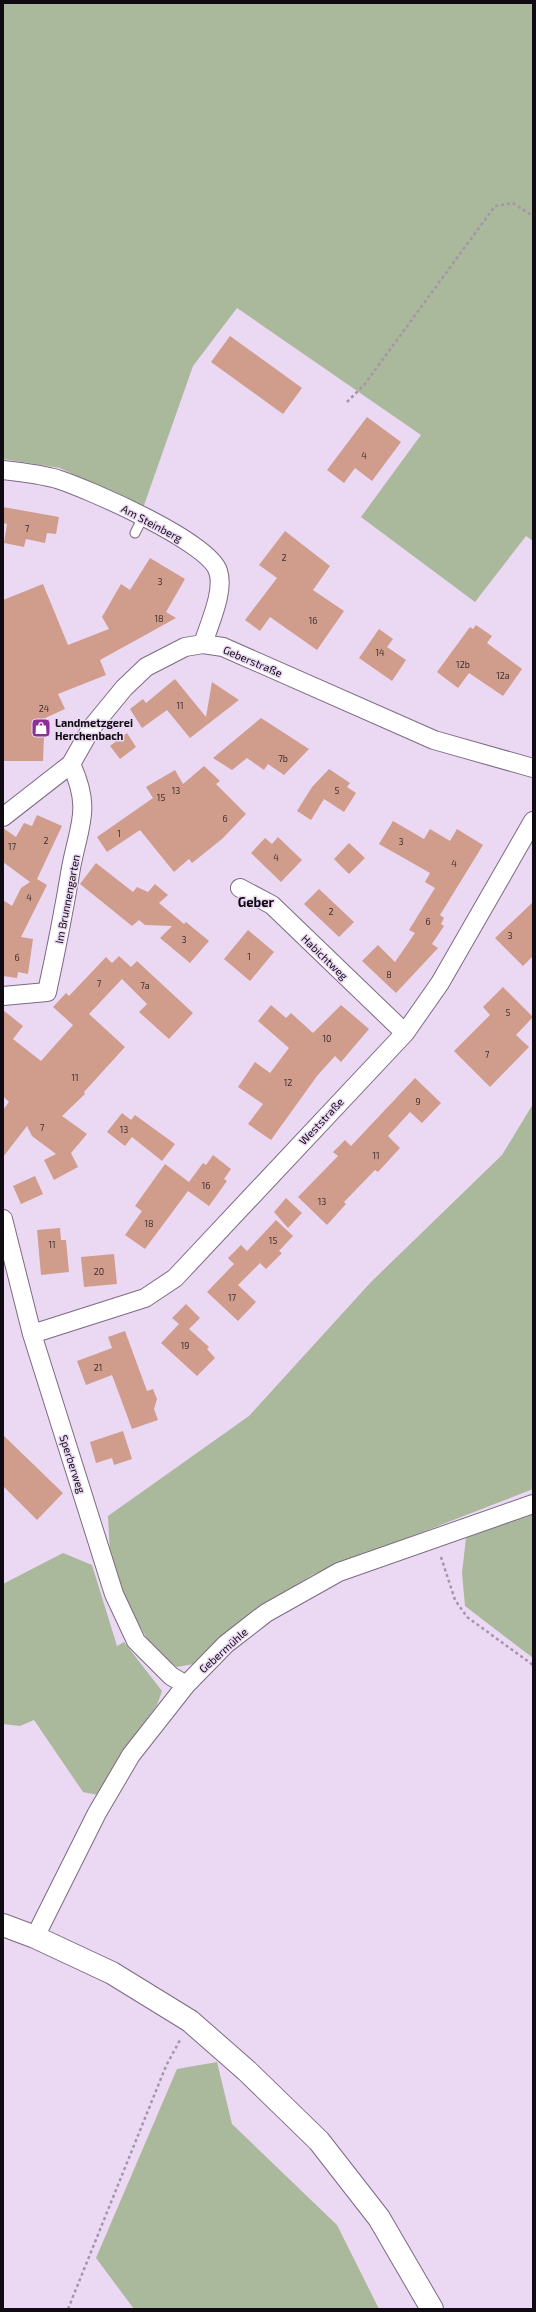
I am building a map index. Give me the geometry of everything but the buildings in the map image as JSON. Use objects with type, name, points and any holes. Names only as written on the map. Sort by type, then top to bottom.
[{"type":"street","name":"Am Steinberg","points":[[3,470],[56,479],[143,517],[200,550],[212,559],[218,571],[216,606],[203,644]]},
{"type":"street","name":"Geberstraße","points":[[3,817],[71,764],[92,727],[124,688],[146,667],[184,647],[203,644],[223,647],[434,740],[533,768]]},
{"type":"street","name":"Im Brunnengarten","points":[[3,996],[47,992],[61,929],[83,811],[82,793],[71,764]]},
{"type":"street","name":"Weststraße","points":[[32,1334],[145,1298],[175,1278],[405,1033],[440,983],[533,821]]},
{"type":"street","name":"Habichtweg","points":[[240,888],[272,906],[405,1033]]},
{"type":"street","name":"Sperberweg","points":[[3,1219],[32,1334],[114,1594],[136,1641],[171,1676],[186,1685]]},
{"type":"street","name":"Gebermühle","points":[[36,1937],[97,1813],[131,1755],[186,1685],[226,1644],[266,1613],[338,1572],[533,1504]]},
{"type":"street","points":[[3,1924],[36,1937],[112,1973],[190,2022],[248,2071],[319,2141],[379,2218],[412,2271],[432,2309]]},
{"type":"lane","points":[[135,533],[143,517]]},
{"type":"path","points":[[347,402],[364,385],[495,206],[513,203],[533,216]]},
{"type":"path","points":[[436,1539],[455,1600],[467,1617],[533,1665]]},
{"type":"path","points":[[68,2309],[166,2066],[190,2022]]},
{"type":"green space","points":[[3,3],[533,3],[533,541],[526,536],[475,602],[361,517],[421,435],[237,308],[193,366],[143,508],[60,468],[3,459]]},
{"type":"green space","points":[[533,1104],[533,1489],[312,1575],[262,1607],[221,1638],[194,1664],[177,1667],[155,1652],[119,1591],[110,1552],[108,1516],[249,1416],[371,1282],[502,1155]]},
{"type":"green space","points":[[533,1509],[533,1658],[465,1606],[462,1573],[466,1538]]},
{"type":"green space","points":[[63,1553],[92,1565],[117,1646],[124,1642],[162,1691],[157,1705],[124,1750],[98,1795],[83,1792],[34,1720],[20,1726],[3,1724],[3,1584]]},
{"type":"green space","points":[[217,2062],[232,2124],[337,2225],[379,2309],[134,2309],[96,2258],[177,2069]]},
{"type":"place","name":"Landmetzgerei Herchenbach","points":[[41,728]]},
{"type":"district","name":"Geber","points":[[256,902]]}]
